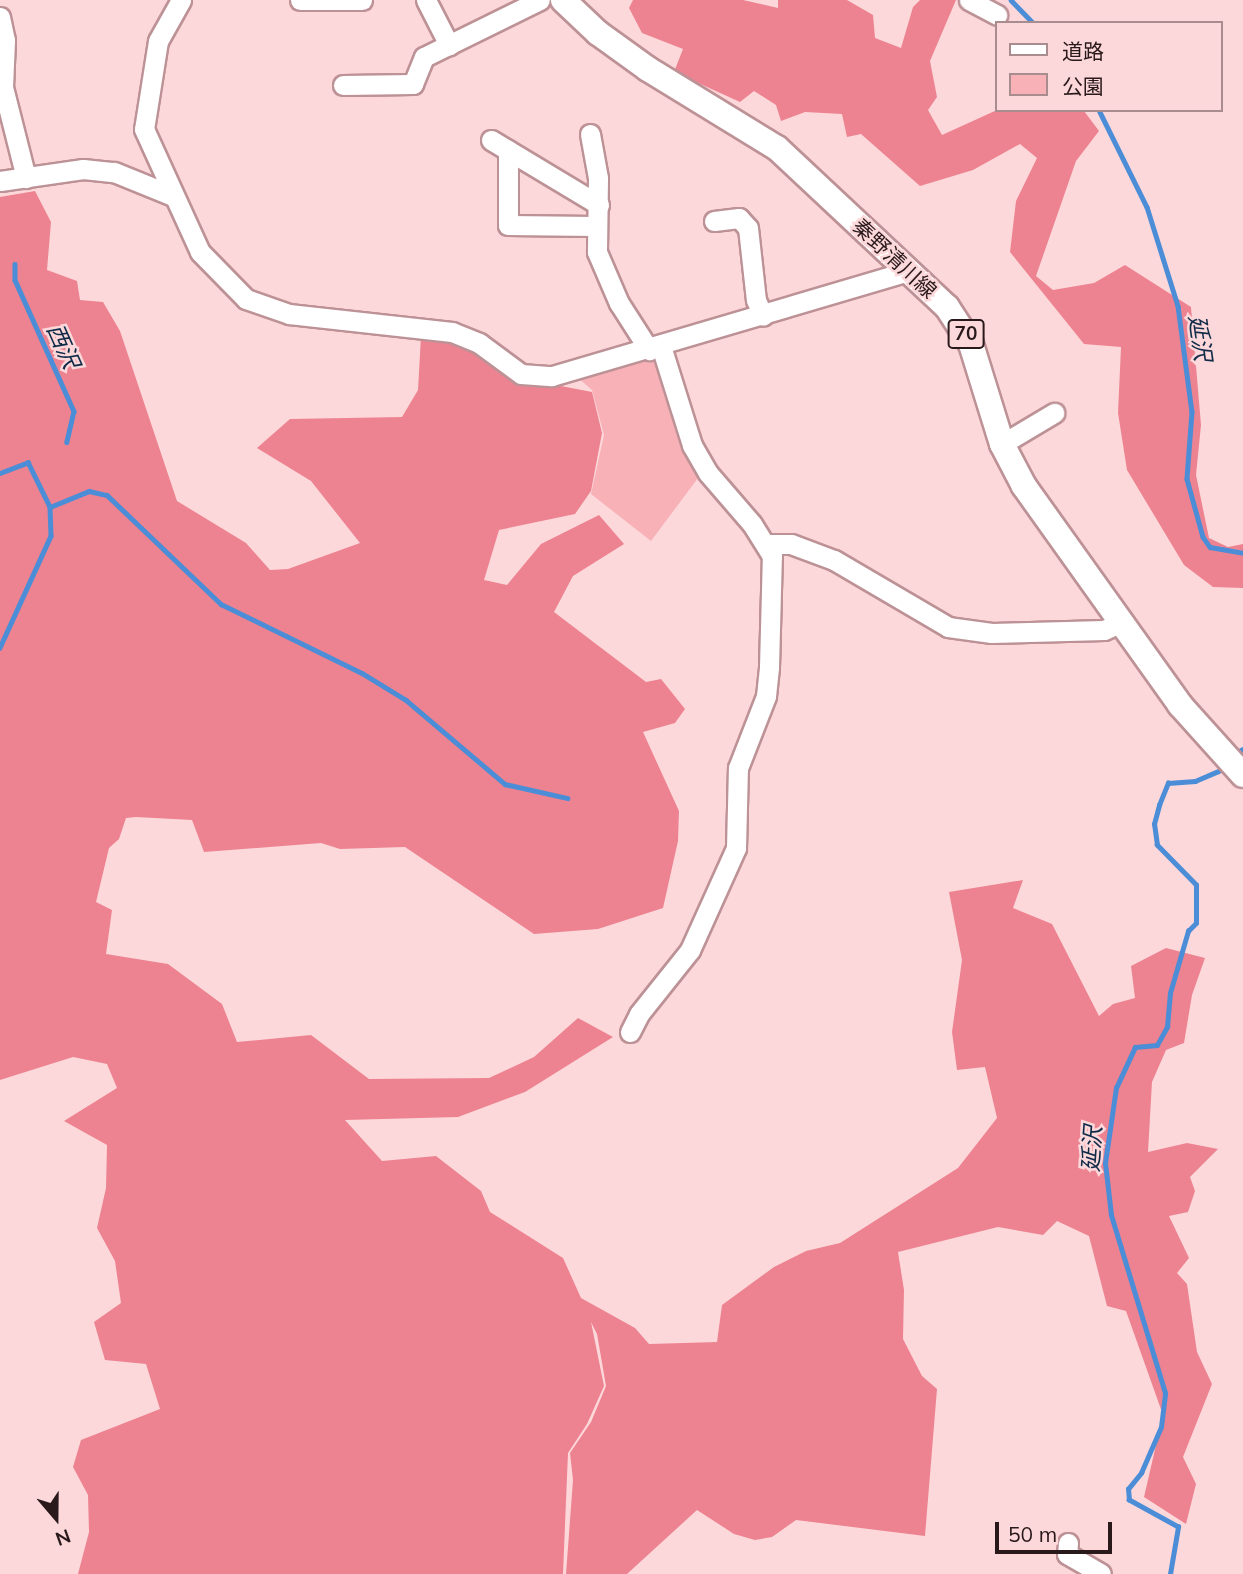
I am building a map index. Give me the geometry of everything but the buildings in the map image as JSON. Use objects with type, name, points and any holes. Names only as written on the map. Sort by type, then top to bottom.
[{"type":"main road","name":"秦野清川線","points":[[563,0],[585,10],[648,69],[777,148],[909,271],[964,330],[1002,444],[1036,505],[1181,705],[1243,775]]},
{"type":"street","points":[[181,0],[158,41],[143,113],[151,150],[211,267],[246,299],[289,314],[452,332],[479,343],[521,374],[552,376],[655,348],[909,271]]},
{"type":"street","points":[[300,0],[362,0]]},
{"type":"street","points":[[426,0],[449,45]]},
{"type":"street","points":[[343,85],[413,84],[424,57],[540,0]]},
{"type":"street","points":[[969,0],[997,15]]},
{"type":"street","points":[[0,17],[5,40],[3,88],[26,178]]},
{"type":"street","points":[[590,134],[599,205],[594,226],[607,280],[655,348],[692,445],[708,473],[767,544],[772,555],[767,686],[738,768],[736,848],[690,950],[639,1014],[630,1032]]},
{"type":"street","points":[[491,140],[599,205]]},
{"type":"street","points":[[508,150],[508,225],[594,226]]},
{"type":"street","points":[[0,181],[83,169],[114,172],[173,196]]},
{"type":"street","points":[[714,221],[739,218],[748,228],[757,300],[763,316]]},
{"type":"street","points":[[1002,444],[1054,414]]},
{"type":"street","points":[[767,544],[791,544],[834,560],[948,627],[992,633],[1104,630],[1122,622]]},
{"type":"street","points":[[1068,1543],[1067,1554],[1101,1574]]},
{"type":"green space","points":[[654,359],[662,365],[701,474],[651,541],[591,494],[604,435],[592,390],[577,377]]},
{"type":"shaded area","points":[[633,0],[743,0],[778,8],[778,0],[847,0],[873,15],[875,38],[901,48],[913,7],[920,0],[956,0],[930,61],[937,97],[928,110],[942,135],[995,111],[1085,112],[1099,131],[1076,161],[1036,276],[1053,290],[1094,283],[1125,265],[1191,307],[1201,425],[1196,475],[1209,538],[1228,547],[1243,544],[1243,588],[1213,587],[1184,565],[1127,470],[1118,413],[1121,347],[1084,344],[1010,252],[1016,201],[1037,158],[1020,144],[973,170],[920,186],[861,134],[847,137],[842,114],[805,112],[781,121],[776,105],[754,91],[740,102],[674,72],[683,49],[642,33],[629,8]]},
{"type":"shaded area","points":[[35,191],[51,222],[47,270],[77,281],[80,300],[103,302],[120,331],[177,501],[246,543],[270,570],[288,569],[360,543],[311,481],[257,448],[290,419],[402,417],[418,390],[421,336],[452,341],[540,382],[592,392],[602,433],[591,491],[575,514],[499,530],[484,580],[507,585],[541,544],[599,515],[624,544],[573,576],[554,612],[646,682],[661,679],[685,709],[675,723],[643,732],[679,811],[678,841],[663,908],[598,929],[534,934],[405,847],[340,849],[321,843],[204,852],[192,820],[136,817],[126,818],[119,839],[109,848],[96,902],[112,910],[106,954],[168,964],[222,1004],[237,1042],[311,1035],[369,1079],[489,1078],[534,1057],[578,1018],[613,1037],[525,1092],[458,1117],[345,1120],[382,1161],[436,1156],[481,1191],[490,1212],[563,1258],[581,1298],[635,1328],[649,1344],[717,1342],[722,1305],[774,1267],[806,1251],[840,1243],[958,1168],[997,1118],[985,1067],[957,1070],[952,1032],[962,960],[949,892],[1023,880],[1013,908],[1052,924],[1099,1016],[1113,1004],[1135,998],[1131,966],[1166,948],[1205,958],[1192,995],[1184,1043],[1166,1050],[1152,1082],[1148,1152],[1187,1143],[1218,1149],[1190,1177],[1195,1191],[1188,1212],[1169,1216],[1189,1258],[1177,1273],[1187,1284],[1197,1352],[1212,1384],[1183,1457],[1196,1484],[1186,1524],[1144,1497],[1163,1415],[1126,1311],[1107,1306],[1089,1236],[1057,1221],[1043,1235],[998,1227],[898,1252],[904,1290],[903,1339],[922,1376],[937,1389],[925,1536],[796,1520],[772,1537],[755,1540],[734,1534],[697,1510],[627,1574],[566,1574],[573,1480],[570,1453],[591,1422],[606,1386],[597,1334],[591,1322],[604,1386],[587,1424],[568,1453],[563,1574],[78,1574],[89,1532],[88,1495],[73,1467],[81,1440],[160,1409],[146,1364],[105,1360],[94,1322],[121,1303],[115,1261],[97,1228],[106,1188],[107,1145],[64,1121],[117,1088],[107,1064],[73,1057],[0,1080],[0,197]]},
{"type":"waterway","name":"延沢","points":[[1011,0],[1031,21]]},
{"type":"waterway","name":"延沢","points":[[1100,112],[1147,207],[1178,306],[1192,412],[1187,479],[1203,537],[1210,547],[1243,553]]},
{"type":"waterway","name":"西沢","points":[[15,264],[15,280],[74,411],[67,442]]},
{"type":"waterway","name":"西沢","points":[[0,473],[28,462],[50,507],[51,536],[0,648]]},
{"type":"waterway","points":[[50,507],[89,491],[107,495],[221,604],[362,673],[406,700],[505,784],[567,798]]},
{"type":"waterway","name":"延沢","points":[[1239,751],[1243,749]]},
{"type":"waterway","name":"延沢","points":[[1170,1574],[1178,1527],[1129,1500],[1128,1489],[1141,1473],[1161,1427],[1165,1393],[1111,1215],[1105,1163],[1116,1088],[1135,1047],[1157,1045],[1167,1027],[1170,993],[1188,931],[1196,923],[1196,885],[1157,845],[1154,824],[1159,805],[1168,783],[1195,781],[1219,771]]}]
